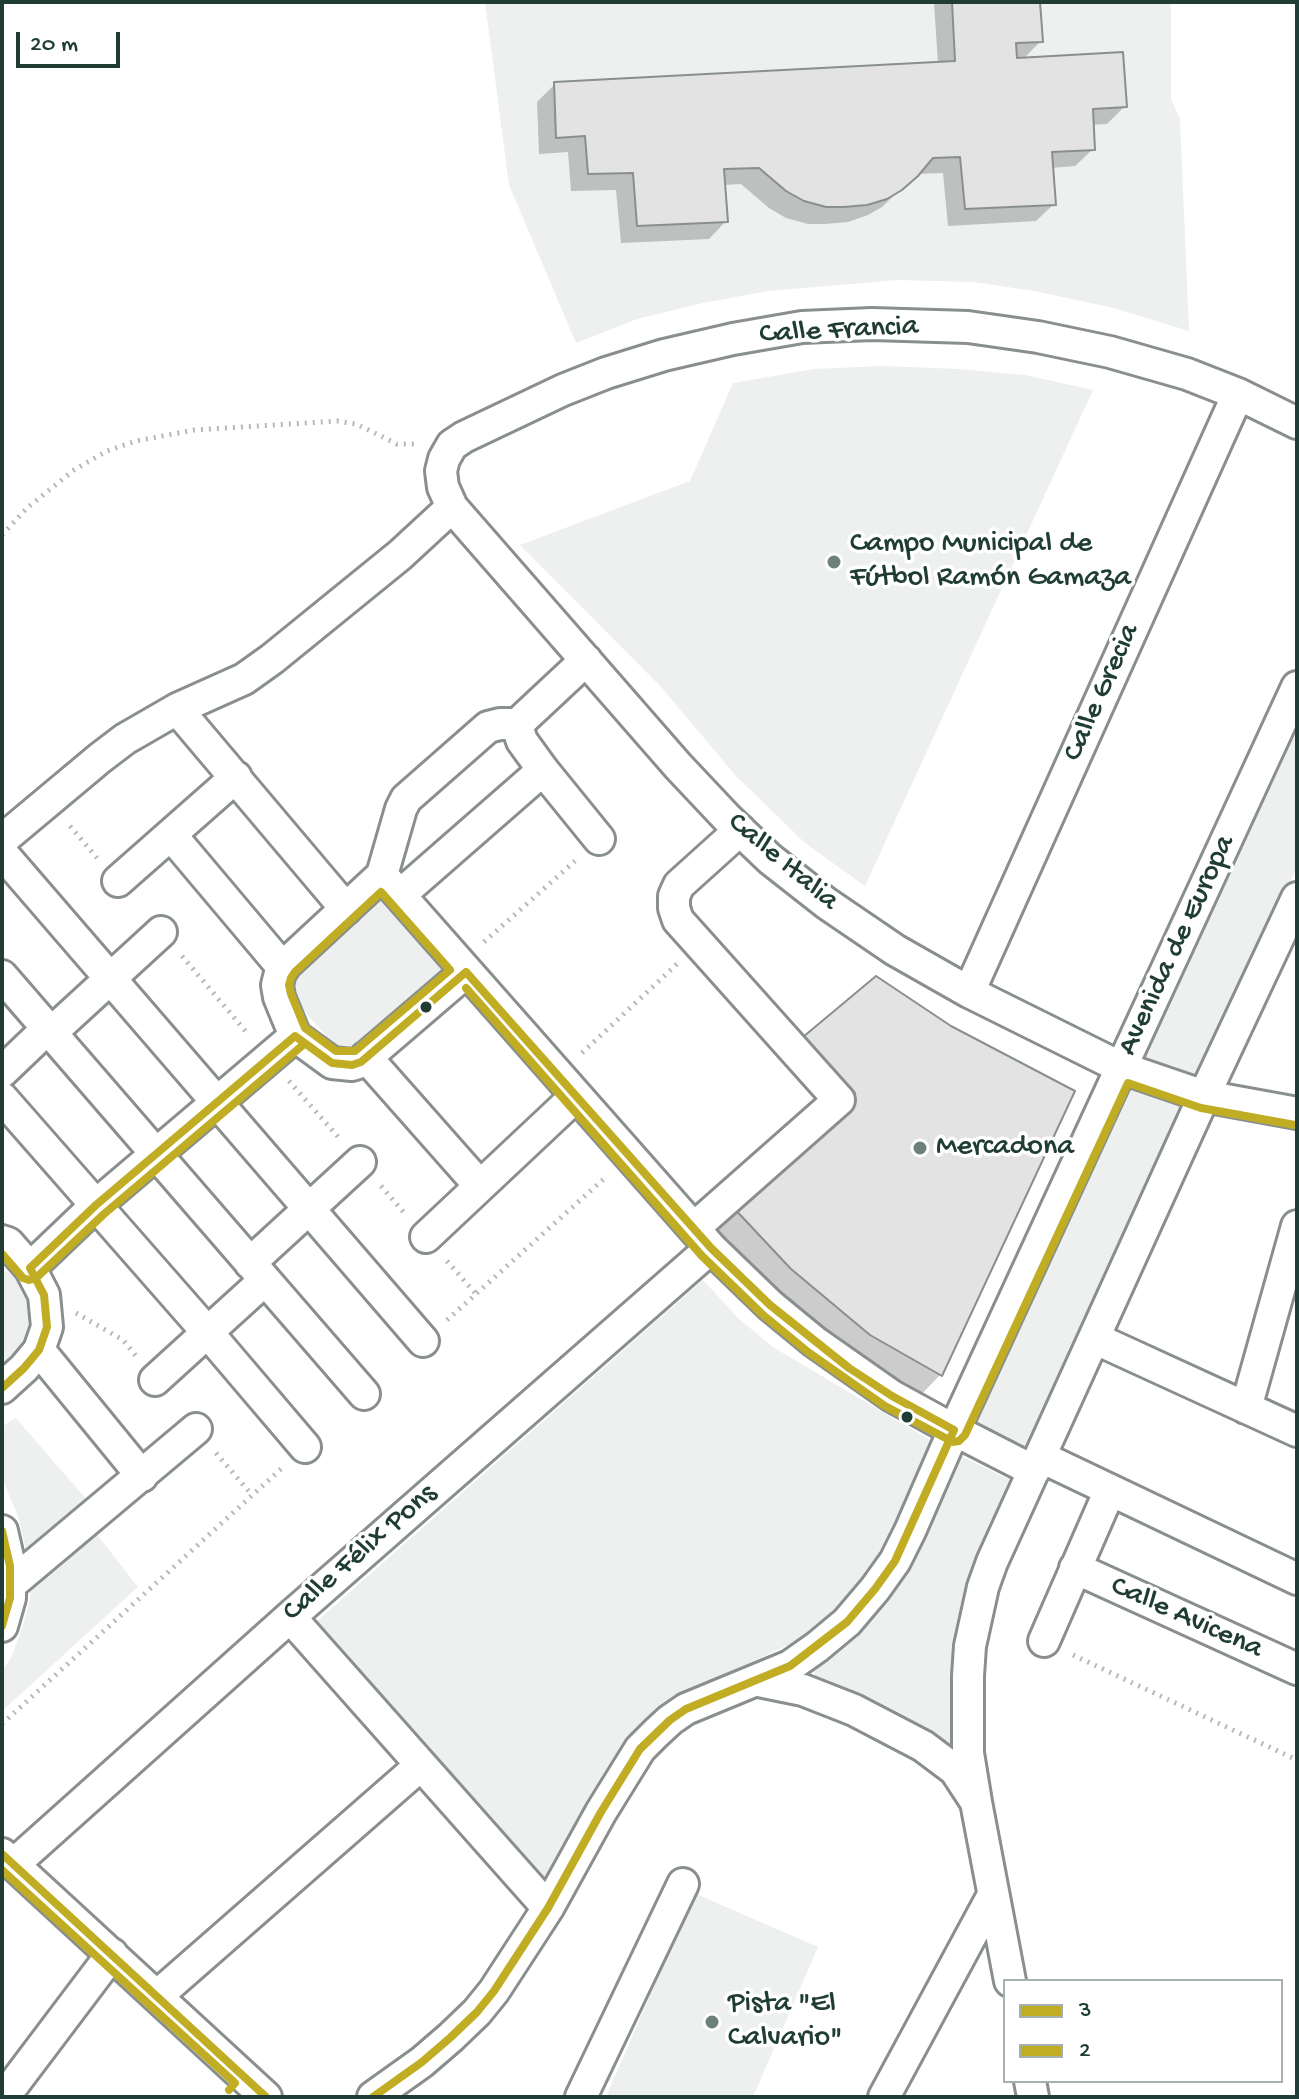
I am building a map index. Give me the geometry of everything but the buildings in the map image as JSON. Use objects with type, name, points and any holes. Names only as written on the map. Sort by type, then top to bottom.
[{"type":"street","name":"Calle Francia","points":[[452,445],[563,390],[606,373],[692,348],[802,327],[872,324],[968,327],[1110,352],[1187,374],[1238,394],[1297,423]]},
{"type":"street","name":"Calle Grecia","points":[[969,992],[1238,394]]},
{"type":"street","points":[[2,840],[125,739],[177,709],[244,679],[400,555],[452,507],[443,487],[441,471],[452,445]]},
{"type":"street","name":"Calle Italia","points":[[452,507],[678,766],[770,859],[826,903],[895,950],[969,992],[1122,1068],[1204,1096],[1297,1113]]},
{"type":"street","points":[[586,660],[519,724],[488,727],[406,799],[401,809],[391,885],[702,1238],[770,1305],[815,1342],[892,1396],[954,1430],[1110,1490],[1297,1579]]},
{"type":"street","name":"Avenida de Europa","points":[[373,2097],[422,2062],[477,2012],[501,1981],[548,1908],[640,1749],[686,1709],[759,1681],[790,1666],[817,1647],[847,1622],[895,1561],[1297,687]]},
{"type":"street","points":[[177,709],[346,909]]},
{"type":"street","points":[[519,724],[522,741],[599,839]]},
{"type":"street","points":[[463,968],[361,1062],[352,1065],[332,1063],[295,1036],[277,985],[283,968],[346,909],[391,885],[543,770]]},
{"type":"street","points":[[118,881],[236,777]]},
{"type":"street","points":[[699,943],[678,920],[674,896],[679,885],[740,830]]},
{"type":"street","points":[[171,835],[283,968]]},
{"type":"street","points":[[2,853],[423,1341]]},
{"type":"street","points":[[1010,1979],[968,1753],[970,1646],[980,1599],[992,1562],[1297,898]]},
{"type":"street","points":[[2,1072],[161,932]]},
{"type":"street","name":"Calle Félix Pons","points":[[8,1859],[290,1617],[702,1238],[839,1100],[699,943]]},
{"type":"street","points":[[2,976],[364,1394]]},
{"type":"street","points":[[30,1268],[96,1205],[295,1036]]},
{"type":"street","points":[[366,1057],[480,1186]]},
{"type":"street","points":[[426,1237],[480,1186],[567,1086]]},
{"type":"street","points":[[2,1098],[305,1447]]},
{"type":"street","points":[[155,1380],[208,1333],[309,1208],[360,1162]]},
{"type":"street","points":[[1246,1408],[1297,1226]]},
{"type":"street","points":[[2,1241],[8,1243],[30,1268],[44,1295],[47,1327],[39,1350],[2,1388]]},
{"type":"street","points":[[1094,1338],[1297,1431]]},
{"type":"street","points":[[39,1350],[142,1476]]},
{"type":"street","points":[[10,1585],[196,1429]]},
{"type":"street","points":[[1044,1641],[1110,1490]]},
{"type":"street","points":[[2,1531],[10,1566],[10,1598],[2,1626]]},
{"type":"street","name":"Calle Avicena","points":[[1075,1568],[1297,1669]]},
{"type":"street","points":[[290,1617],[548,1908]]},
{"type":"street","points":[[759,1681],[829,1699],[923,1746],[955,1770],[976,1802]]},
{"type":"street","points":[[157,1996],[421,1765]]},
{"type":"street","points":[[8,1859],[157,1996],[252,2092]]},
{"type":"street","points":[[581,2097],[683,1884]]},
{"type":"street","points":[[884,2097],[993,1895]]},
{"type":"street","points":[[4,2097],[112,1954]]},
{"type":"path","points":[[2,535],[27,508],[74,470],[107,451],[136,441],[194,430],[337,421],[356,424],[397,444],[452,445]]},
{"type":"path","points":[[463,968],[599,839]]},
{"type":"path","points":[[567,1086],[699,943]]},
{"type":"path","points":[[1044,1641],[1297,1760]]},
{"type":"shaded area","points":[[485,2],[1171,2],[1171,99],[1180,119],[1189,331],[1114,308],[1034,291],[973,282],[897,280],[768,291],[703,303],[637,319],[576,343],[509,185]]},
{"type":"shaded area","name":"Campo Municipal de Fútbol Ramón Gamaza","points":[[882,366],[1025,375],[1093,390],[865,886],[805,843],[736,776],[662,688],[520,545],[690,481],[733,383],[814,369]]},
{"type":"shaded area","points":[[1297,711],[1297,867],[1199,1076],[1139,1057]]},
{"type":"shaded area","points":[[384,895],[447,970],[345,1058],[281,984]]},
{"type":"shaded area","points":[[1125,1084],[1190,1105],[1031,1452],[971,1423]]},
{"type":"shaded area","points":[[2,1270],[14,1276],[28,1302],[28,1337],[2,1366]]},
{"type":"shaded area","points":[[703,1280],[739,1319],[773,1347],[935,1443],[866,1575],[837,1612],[807,1636],[681,1695],[656,1711],[617,1755],[543,1881],[317,1621]]},
{"type":"shaded area","points":[[16,1418],[93,1507],[28,1560],[19,1519],[2,1478],[2,1422],[4,1425]]},
{"type":"shaded area","points":[[957,1454],[1018,1484],[954,1744],[945,1747],[901,1717],[825,1687],[815,1678],[814,1668]]},
{"type":"shaded area","points":[[91,1527],[138,1587],[2,1711],[2,1671],[11,1658],[23,1625],[30,1599],[31,1578]]},
{"type":"shaded area","name":"Pista \"El Calvario\"","points":[[694,1893],[818,1947],[753,2097],[606,2097]]},
{"type":"transit line","name":"2","points":[[381,892],[450,970],[355,1051],[336,1051],[305,1028],[289,985],[295,972],[381,892]]},
{"type":"transit line","name":"3","points":[[2,1388],[39,1350],[47,1327],[44,1295],[30,1268],[96,1205],[295,1036],[332,1063],[352,1065],[361,1062],[466,972],[711,1248],[770,1305],[849,1368],[954,1430],[895,1561],[847,1622],[790,1666],[686,1709],[640,1749],[548,1908],[494,1991],[451,2037],[373,2097]]},
{"type":"transit line","name":"2","points":[[466,988],[702,1256],[762,1314],[808,1352],[885,1406],[953,1442],[965,1435],[1128,1083],[1201,1108],[1295,1125]]},
{"type":"transit line","name":"2","points":[[2,1254],[23,1278],[36,1278],[104,1214],[303,1045]]},
{"type":"transit line","name":"3","points":[[2,1531],[10,1566],[10,1598],[2,1626]]},
{"type":"transit line","name":"3","points":[[2,1854],[266,2097]]},
{"type":"transit line","name":"2","points":[[2,1870],[235,2083],[229,2090]]},
{"type":"place","name":"Campo Municipal de Fútbol Ramón Gamaza","points":[[834,562]]},
{"type":"place","name":"Mercadona","points":[[920,1148]]},
{"type":"place","name":"Pista \"El Calvario\"","points":[[712,2022]]}]
